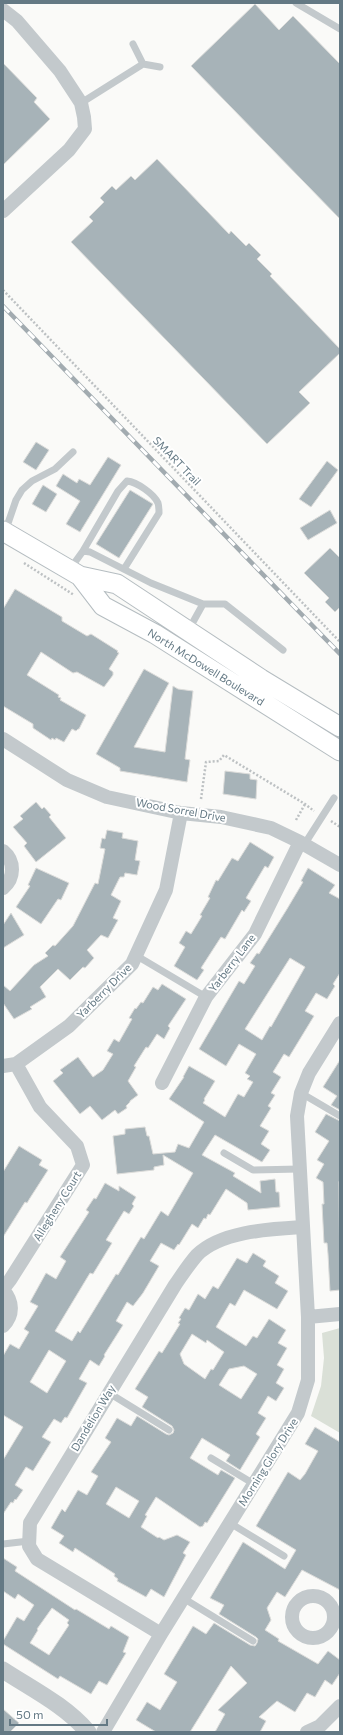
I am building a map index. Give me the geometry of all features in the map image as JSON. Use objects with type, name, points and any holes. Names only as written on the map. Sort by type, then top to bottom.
[{"type":"main road","name":"North McDowell Boulevard","points":[[4,532],[75,573],[117,584],[261,679],[340,727]]},
{"type":"main road","name":"North McDowell Boulevard","points":[[75,573],[103,606],[155,634],[340,751]]},
{"type":"street","points":[[3,10],[17,21],[54,63],[81,103],[85,129],[69,150],[3,211]]},
{"type":"street","name":"Wood Sorrel Drive","points":[[3,739],[67,780],[107,797],[181,813],[221,817],[270,828],[302,843],[340,865]]},
{"type":"street","name":"Yarberry Drive","points":[[10,1065],[69,1026],[132,964],[137,956],[166,890],[181,813]]},
{"type":"street","name":"Yarberry Lane","points":[[162,1083],[206,998],[255,934],[302,843]]},
{"type":"street","points":[[3,851],[9,858],[13,870],[9,883],[3,888]]},
{"type":"street","name":"Morning Glory Drive","points":[[103,1732],[183,1598],[298,1413],[308,1380],[308,1317],[297,1116],[301,1093],[309,1073],[340,1023]]},
{"type":"street","name":"Allegheny Court","points":[[3,1326],[9,1318],[11,1302],[3,1290],[83,1165],[77,1146],[40,1107],[10,1065]]},
{"type":"street","name":"Dandelion Way","points":[[161,1634],[37,1559],[29,1546],[30,1522],[175,1285],[198,1255],[219,1240],[254,1232],[303,1227]]},
{"type":"street","points":[[308,1317],[340,1314]]},
{"type":"street","points":[[3,1670],[53,1702],[80,1723],[88,1732]]},
{"type":"street","points":[[307,1732],[320,1726],[340,1706]]},
{"type":"lane","points":[[296,3],[340,29]]},
{"type":"lane","points":[[133,44],[143,64]]},
{"type":"lane","points":[[81,103],[143,64],[160,67]]},
{"type":"lane","points":[[4,532],[16,500],[22,490],[32,481],[55,469],[73,452]]},
{"type":"lane","points":[[75,573],[83,551],[118,491],[127,481],[134,482],[146,490],[158,502],[159,513],[124,569]]},
{"type":"lane","points":[[83,551],[90,552],[151,582],[202,604],[225,604],[283,650]]},
{"type":"lane","points":[[188,631],[202,604]]},
{"type":"lane","points":[[302,843],[334,798]]},
{"type":"lane","points":[[137,956],[206,998]]},
{"type":"lane","points":[[301,1093],[340,1116]]},
{"type":"lane","points":[[224,1153],[253,1170],[300,1169]]},
{"type":"lane","points":[[108,1393],[169,1430]]},
{"type":"lane","points":[[211,1458],[254,1484]]},
{"type":"lane","points":[[230,1523],[284,1556]]},
{"type":"lane","points":[[3,1544],[29,1541]]},
{"type":"lane","points":[[183,1598],[253,1641]]},
{"type":"path","name":"SMART Trail","points":[[3,290],[340,642]]},
{"type":"path","points":[[201,799],[206,762],[219,761],[224,755],[314,810]]},
{"type":"path","points":[[296,820],[306,804]]},
{"type":"path","points":[[331,821],[340,826]]},
{"type":"shaded area","points":[[340,1328],[340,1433],[311,1416],[321,1386],[324,1358],[322,1333]]},
{"type":"building","points":[[255,4],[279,30],[293,16],[340,64],[340,219],[191,66]]},
{"type":"building","points":[[3,63],[37,98],[34,102],[50,119],[3,165]]},
{"type":"building","points":[[157,159],[229,234],[231,231],[246,246],[249,243],[261,255],[257,259],[272,274],[270,276],[340,349],[340,353],[299,392],[310,403],[267,444],[71,242],[93,221],[89,217],[104,202],[100,198],[112,186],[116,190],[131,176],[135,180]]},
{"type":"building","points":[[36,442],[49,450],[36,470],[23,462]]},
{"type":"building","points":[[108,457],[121,465],[80,532],[66,524],[80,501],[56,486],[63,474],[77,483],[79,479],[90,485]]},
{"type":"building","points":[[327,461],[338,470],[311,507],[299,499]]},
{"type":"building","points":[[43,485],[57,494],[46,512],[32,504]]},
{"type":"building","points":[[130,490],[153,504],[119,558],[96,544]]},
{"type":"building","points":[[330,510],[337,523],[308,540],[300,528]]},
{"type":"building","points":[[330,548],[340,558],[340,609],[339,608],[335,612],[325,602],[329,598],[304,573]]},
{"type":"building","points":[[15,589],[62,617],[62,621],[87,636],[91,634],[119,653],[109,669],[113,672],[113,675],[104,687],[77,672],[73,673],[41,652],[27,675],[59,695],[58,697],[61,698],[60,700],[86,715],[79,729],[76,731],[72,729],[64,742],[56,738],[55,740],[52,738],[51,740],[33,728],[33,724],[3,706],[3,609]]},
{"type":"building","points":[[144,669],[169,683],[134,747],[165,752],[173,686],[178,689],[193,691],[185,759],[190,760],[187,782],[120,771],[120,768],[96,754]]},
{"type":"building","points":[[225,771],[250,774],[250,779],[257,780],[256,799],[223,794]]},
{"type":"building","points":[[36,802],[42,809],[44,807],[51,815],[49,817],[66,838],[36,862],[24,846],[27,843],[13,827],[23,819],[20,816]]},
{"type":"building","points":[[107,830],[123,833],[122,838],[138,841],[135,860],[140,861],[137,875],[125,873],[124,877],[120,877],[111,895],[121,901],[113,918],[118,920],[108,938],[101,935],[87,950],[94,958],[85,968],[83,967],[70,980],[58,969],[40,987],[46,997],[30,1007],[32,1009],[14,1019],[3,1003],[3,985],[10,991],[34,965],[48,956],[45,953],[53,945],[55,946],[73,926],[95,883],[98,884],[105,849],[100,848],[102,838],[105,839]]},
{"type":"building","points":[[250,842],[274,857],[268,868],[265,866],[246,898],[251,901],[244,912],[242,910],[225,939],[221,937],[201,968],[204,970],[197,980],[174,966],[185,947],[179,943],[186,931],[191,934],[202,916],[200,915],[210,898],[208,897],[216,880],[218,881],[232,858],[238,861]]},
{"type":"building","points":[[36,868],[69,883],[61,900],[58,899],[41,924],[16,907],[30,886],[28,885]]},
{"type":"building","points":[[308,868],[335,885],[329,893],[340,899],[340,973],[333,984],[335,986],[327,999],[316,993],[305,1011],[314,1016],[289,1057],[284,1054],[273,1072],[281,1077],[271,1093],[275,1095],[268,1106],[271,1108],[260,1126],[269,1131],[261,1144],[270,1150],[262,1162],[215,1135],[202,1155],[235,1173],[233,1176],[261,1193],[260,1181],[275,1179],[276,1192],[279,1192],[280,1207],[248,1210],[247,1203],[226,1189],[210,1215],[208,1214],[206,1219],[204,1218],[198,1228],[192,1224],[179,1245],[178,1244],[174,1250],[161,1243],[150,1261],[159,1266],[143,1293],[133,1306],[127,1302],[116,1321],[123,1325],[104,1355],[105,1356],[99,1366],[90,1360],[79,1379],[87,1383],[67,1418],[65,1417],[61,1423],[54,1419],[42,1437],[51,1442],[33,1471],[26,1467],[15,1485],[23,1490],[13,1503],[11,1502],[3,1514],[3,1460],[23,1427],[3,1415],[3,1356],[10,1344],[19,1349],[29,1332],[24,1329],[38,1306],[30,1302],[46,1273],[56,1279],[66,1261],[60,1257],[89,1212],[86,1210],[94,1198],[96,1199],[105,1183],[119,1191],[119,1186],[136,1197],[132,1204],[134,1206],[129,1214],[124,1211],[106,1240],[112,1243],[93,1274],[90,1273],[55,1331],[72,1341],[78,1331],[80,1333],[116,1274],[118,1275],[141,1237],[144,1239],[161,1211],[168,1216],[193,1173],[163,1155],[164,1165],[154,1167],[154,1170],[117,1174],[113,1136],[125,1134],[125,1129],[145,1127],[147,1136],[149,1136],[153,1154],[175,1152],[178,1144],[189,1148],[204,1122],[169,1099],[184,1077],[189,1066],[215,1081],[203,1103],[225,1117],[238,1094],[244,1097],[253,1082],[247,1079],[250,1076],[245,1073],[256,1054],[239,1044],[226,1066],[199,1049],[239,981],[244,984],[255,966],[250,963],[257,953],[259,954],[287,909],[303,882],[301,881]],"holes":[[[290,958],[305,967],[262,1040],[245,1029]],[[49,1350],[66,1361],[47,1393],[30,1382]]]},
{"type":"building","points":[[11,913],[24,935],[3,948],[3,925]]},
{"type":"building","points":[[162,984],[186,999],[168,1026],[170,1028],[164,1039],[157,1034],[148,1048],[146,1047],[134,1066],[136,1067],[128,1081],[138,1095],[130,1101],[126,1106],[127,1108],[118,1114],[115,1110],[102,1120],[90,1106],[80,1114],[53,1081],[63,1073],[60,1070],[78,1057],[93,1077],[103,1070],[113,1054],[107,1051],[114,1039],[119,1042],[132,1019],[129,1018],[135,1008],[136,1009],[141,1002],[143,1003],[153,987],[158,990]]},
{"type":"building","points":[[340,1060],[340,1110],[331,1105],[337,1096],[323,1087]]},
{"type":"building","points":[[326,1114],[340,1121],[340,1290],[330,1291],[327,1243],[324,1243],[322,1204],[324,1204],[323,1182],[316,1178],[324,1164],[317,1160],[329,1141],[315,1132]]},
{"type":"building","points":[[19,1146],[42,1160],[39,1165],[48,1170],[27,1203],[25,1202],[3,1237],[3,1172]]},
{"type":"building","points":[[253,1253],[266,1261],[263,1266],[279,1276],[275,1283],[288,1291],[277,1309],[244,1290],[235,1306],[230,1303],[216,1327],[246,1346],[253,1336],[257,1338],[269,1319],[286,1330],[278,1343],[287,1348],[277,1365],[284,1369],[276,1383],[284,1388],[276,1401],[268,1396],[258,1413],[266,1418],[256,1434],[260,1437],[240,1470],[226,1461],[230,1455],[202,1438],[190,1458],[218,1475],[221,1470],[235,1478],[207,1523],[205,1522],[203,1526],[200,1527],[156,1497],[145,1515],[147,1516],[141,1527],[158,1538],[159,1537],[164,1540],[177,1535],[190,1542],[183,1553],[186,1555],[164,1597],[151,1589],[146,1597],[117,1581],[118,1579],[114,1576],[115,1574],[75,1548],[73,1552],[59,1543],[64,1536],[51,1528],[62,1509],[65,1512],[78,1490],[87,1495],[98,1476],[91,1472],[111,1442],[105,1438],[117,1418],[131,1426],[137,1416],[166,1434],[169,1435],[173,1433],[174,1430],[172,1426],[142,1407],[148,1397],[135,1389],[159,1351],[162,1353],[180,1324],[178,1323],[181,1319],[179,1318],[185,1308],[189,1310],[198,1294],[205,1299],[213,1286],[218,1289],[237,1258],[247,1263]],"holes":[[[192,1334],[206,1343],[207,1340],[224,1352],[213,1370],[211,1369],[205,1379],[184,1364],[180,1354]],[[244,1366],[257,1374],[241,1399],[219,1385],[229,1369]],[[116,1487],[139,1501],[129,1518],[106,1504]]]},
{"type":"building","points":[[315,1427],[340,1442],[340,1590],[302,1570],[285,1597],[277,1592],[267,1608],[271,1620],[265,1630],[279,1639],[278,1641],[318,1664],[328,1651],[340,1660],[340,1673],[332,1685],[325,1680],[315,1697],[307,1693],[295,1712],[277,1701],[259,1717],[266,1721],[260,1732],[215,1732],[225,1714],[218,1710],[247,1683],[231,1666],[190,1732],[156,1732],[136,1720],[147,1702],[160,1710],[177,1682],[164,1674],[193,1626],[206,1634],[214,1623],[250,1645],[255,1646],[257,1643],[258,1639],[256,1637],[219,1614],[224,1605],[210,1598],[243,1542],[285,1569],[296,1550],[256,1526],[288,1472],[300,1480],[305,1474],[318,1451],[305,1444]]},
{"type":"building","points":[[3,1558],[17,1567],[15,1571],[75,1610],[76,1609],[109,1629],[111,1626],[129,1637],[123,1652],[126,1653],[107,1685],[99,1681],[91,1694],[60,1676],[58,1679],[3,1644],[3,1641],[17,1617],[24,1621],[34,1605],[18,1594],[15,1599],[3,1591]],"holes":[[[52,1608],[69,1620],[67,1623],[69,1625],[49,1655],[30,1643],[38,1630],[37,1629]]]},
{"type":"building","points":[[3,1709],[19,1723],[10,1732],[3,1732]]},
{"type":"railway","points":[[3,306],[340,654]]}]
